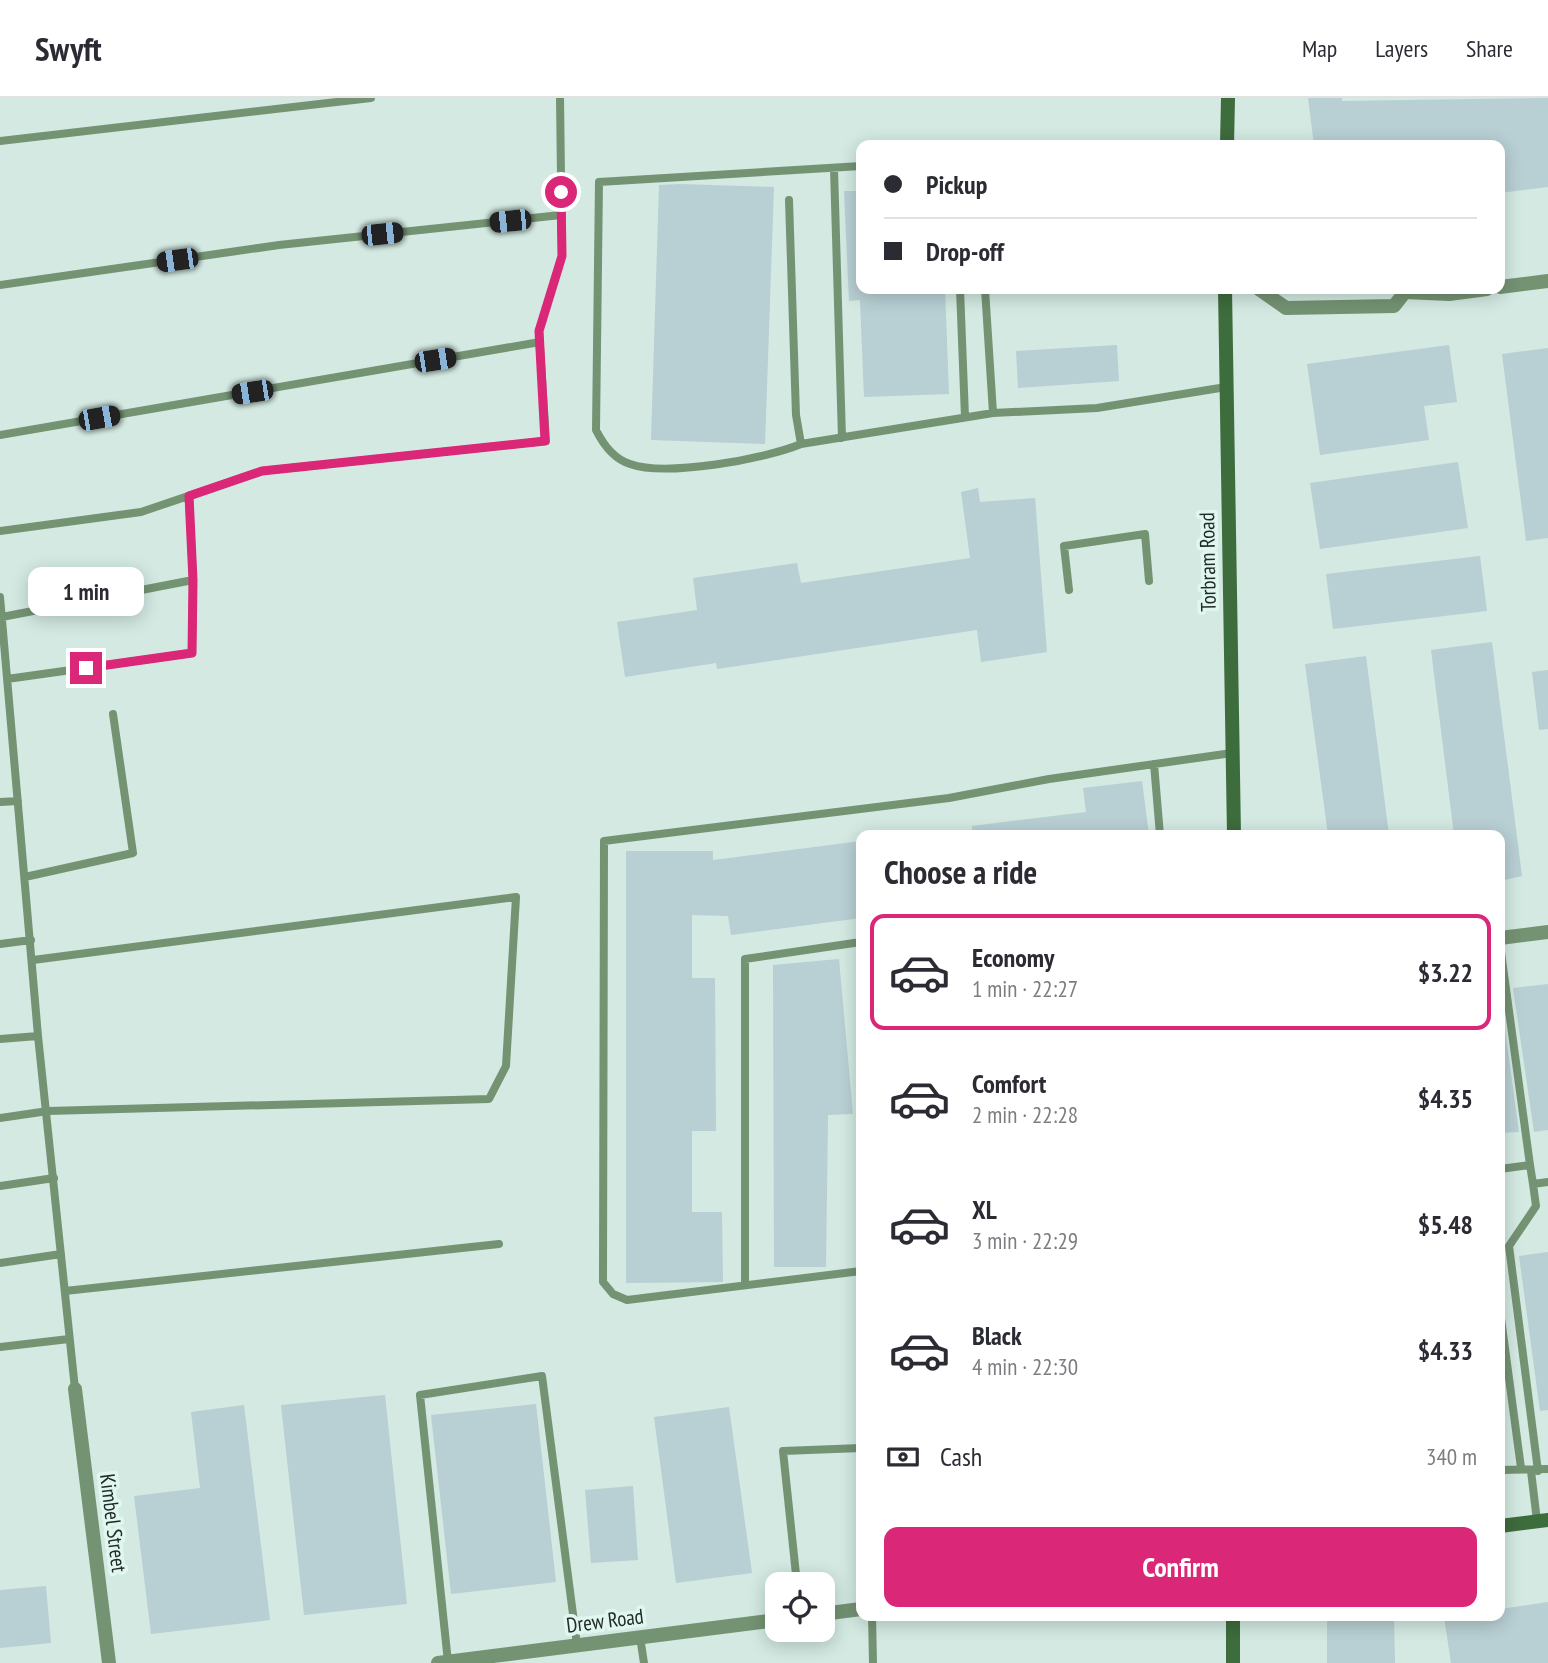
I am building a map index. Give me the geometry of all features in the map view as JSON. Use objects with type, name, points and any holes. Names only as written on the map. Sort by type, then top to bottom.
[{"type":"main road","points":[[1227,98],[1227,140]]},
{"type":"main road","name":"Torbram Road","points":[[1225,294],[1234,830]]},
{"type":"main road","points":[[1505,1525],[1542,1520]]},
{"type":"main road","points":[[1233,1621],[1233,1663]]},
{"type":"street","points":[[1505,286],[1548,281]]},
{"type":"street","points":[[1266,294],[1286,308],[1394,306],[1401,294]]},
{"type":"street","points":[[1505,937],[1548,932]]},
{"type":"street","name":"Kimbel Street","points":[[75,1389],[109,1663]]},
{"type":"street","points":[[835,1612],[856,1610]]},
{"type":"street","name":"Drew Road","points":[[443,1662],[765,1621]]},
{"type":"lane","points":[[0,141],[371,98]]},
{"type":"lane","points":[[0,531],[141,512],[262,471],[545,441],[539,331],[562,256],[560,98]]},
{"type":"lane","points":[[856,167],[599,182],[596,430],[604,446],[627,464],[653,470],[773,455],[801,444],[965,417],[1097,408],[1226,387]]},
{"type":"lane","points":[[834,169],[842,438]]},
{"type":"lane","points":[[789,200],[796,415],[801,444]]},
{"type":"lane","points":[[0,285],[279,245],[561,215]]},
{"type":"lane","points":[[960,294],[965,417]]},
{"type":"lane","points":[[985,294],[993,413]]},
{"type":"lane","points":[[0,435],[540,342]]},
{"type":"lane","points":[[7,680],[192,653],[193,580],[189,496]]},
{"type":"lane","points":[[1069,590],[1064,546],[1145,534],[1149,581]]},
{"type":"lane","points":[[2,617],[193,580]]},
{"type":"lane","points":[[0,597],[2,651],[7,680],[38,1036],[48,1111],[75,1389]]},
{"type":"lane","points":[[25,877],[133,853],[113,714]]},
{"type":"lane","points":[[856,1272],[627,1300],[613,1294],[603,1282],[604,841],[949,798],[1232,753]]},
{"type":"lane","points":[[1154,764],[1160,830]]},
{"type":"lane","points":[[0,802],[18,801]]},
{"type":"lane","points":[[0,1118],[48,1111],[489,1099],[506,1066],[516,897],[33,960]]},
{"type":"lane","points":[[0,944],[31,940]]},
{"type":"lane","points":[[745,1284],[745,958],[856,943]]},
{"type":"lane","points":[[1505,982],[1536,1206],[1509,1246],[1542,1520]]},
{"type":"lane","points":[[0,1039],[38,1036]]},
{"type":"lane","points":[[1505,1168],[1530,1165]]},
{"type":"lane","points":[[0,1186],[54,1178]]},
{"type":"lane","points":[[1533,1184],[1548,1182]]},
{"type":"lane","points":[[65,1291],[499,1244]]},
{"type":"lane","points":[[0,1263],[61,1254]]},
{"type":"lane","points":[[0,1347],[69,1339]]},
{"type":"lane","points":[[1505,1360],[1521,1468]]},
{"type":"lane","points":[[443,1662],[420,1395],[542,1376],[577,1645]]},
{"type":"lane","points":[[796,1572],[783,1451],[856,1448]]},
{"type":"lane","points":[[1505,1470],[1548,1469]]},
{"type":"lane","points":[[872,1621],[873,1663]]},
{"type":"lane","points":[[640,1637],[644,1663]]},
{"type":"building","points":[[1308,98],[1342,98],[1342,101],[1548,98],[1548,187],[1505,192],[1505,140],[1313,140]]},
{"type":"building","points":[[659,185],[774,187],[765,444],[651,440]]},
{"type":"building","points":[[844,191],[856,191],[856,294],[945,294],[949,394],[864,397],[860,300],[849,301]]},
{"type":"building","points":[[1117,345],[1119,381],[1018,388],[1016,351]]},
{"type":"building","points":[[1449,345],[1457,402],[1424,406],[1429,440],[1320,455],[1307,364]]},
{"type":"building","points":[[1548,348],[1548,538],[1526,541],[1502,354]]},
{"type":"building","points":[[1458,462],[1468,528],[1320,549],[1310,483]]},
{"type":"building","points":[[978,488],[980,502],[1035,498],[1047,652],[981,662],[977,630],[717,669],[716,663],[625,677],[617,622],[697,610],[693,578],[797,563],[801,583],[970,558],[961,492]]},
{"type":"building","points":[[1480,556],[1487,611],[1333,629],[1326,574]]},
{"type":"building","points":[[1492,642],[1522,876],[1505,880],[1505,830],[1453,830],[1431,650]]},
{"type":"building","points":[[1366,656],[1388,830],[1327,830],[1305,664]]},
{"type":"building","points":[[1548,670],[1548,729],[1539,730],[1532,672]]},
{"type":"building","points":[[1142,781],[1148,830],[972,830],[972,826],[1086,812],[1083,788]]},
{"type":"building","points":[[856,842],[856,919],[731,935],[728,916],[692,915],[692,978],[715,978],[716,1131],[692,1131],[692,1212],[722,1212],[723,1282],[626,1283],[626,851],[713,851],[713,860]]},
{"type":"building","points":[[839,959],[853,1114],[828,1115],[826,1267],[774,1267],[773,965]]},
{"type":"building","points":[[1548,984],[1548,1130],[1534,1132],[1513,988]]},
{"type":"building","points":[[1505,1029],[1519,1132],[1505,1133]]},
{"type":"building","points":[[1548,1252],[1548,1410],[1540,1411],[1519,1256]]},
{"type":"building","points":[[385,1395],[407,1604],[304,1615],[281,1405]]},
{"type":"building","points":[[536,1404],[556,1582],[451,1594],[431,1415]]},
{"type":"building","points":[[244,1405],[270,1620],[151,1634],[134,1496],[200,1488],[191,1412]]},
{"type":"building","points":[[729,1407],[752,1573],[676,1583],[654,1417]]},
{"type":"building","points":[[633,1486],[638,1560],[591,1563],[585,1490]]},
{"type":"building","points":[[46,1586],[51,1643],[0,1648],[0,1590]]},
{"type":"building","points":[[1548,1602],[1548,1663],[1451,1663],[1445,1621],[1505,1621],[1505,1608]]},
{"type":"building","points":[[1327,1621],[1394,1621],[1395,1663],[1327,1663]]},
{"type":"route","points":[[86,668],[192,653],[193,580],[189,496],[262,471],[545,441],[539,331],[562,256],[561,192]]}]
